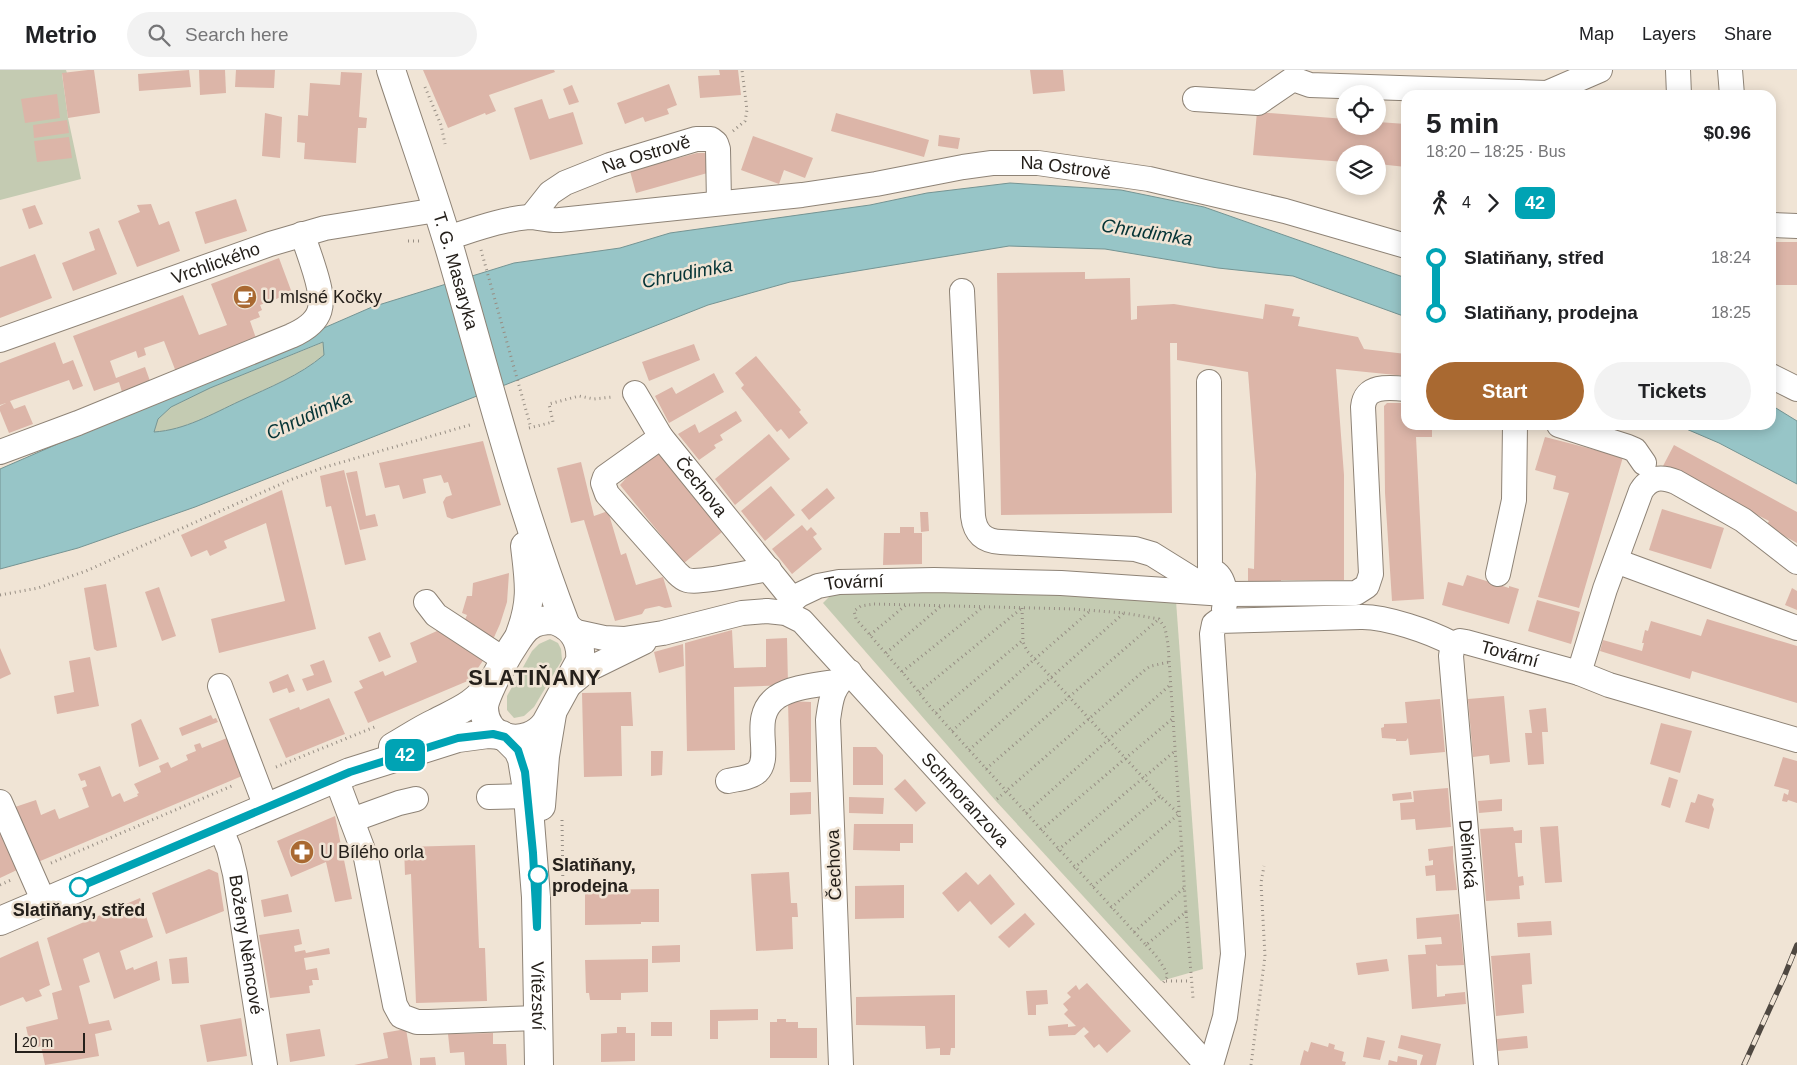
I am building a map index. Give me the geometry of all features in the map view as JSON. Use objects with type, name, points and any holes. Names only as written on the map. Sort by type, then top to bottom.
[{"type":"main road","name":"T. G. Masaryka","points":[[0,921],[343,775],[458,738],[488,734],[520,740],[535,734],[543,727],[580,661],[579,643],[569,628],[548,580],[514,473],[490,424],[449,245],[391,70]]},
{"type":"main road","name":"T. G. Masaryka","points":[[504,736],[492,727],[484,708],[486,698],[520,634],[529,607],[530,592],[522,515],[514,473]]},
{"type":"main road","points":[[520,634],[532,624],[541,621],[553,620],[569,628]]},
{"type":"main road","name":"T. G. Masaryka","points":[[343,775],[424,728],[471,704],[479,698],[502,668]]},
{"type":"main road","name":"Vítězství","points":[[539,1065],[536,791],[547,735],[559,699]]},
{"type":"main road","name":"Vítězství","points":[[504,736],[518,750],[536,791]]},
{"type":"street","points":[[1558,90],[1600,70]]},
{"type":"street","points":[[1678,70],[1679,90]]},
{"type":"street","points":[[1730,70],[1732,90]]},
{"type":"street","points":[[1195,99],[1258,103],[1290,75],[1310,85],[1443,90]]},
{"type":"street","name":"Na Ostrově","points":[[531,217],[550,193],[576,178],[689,140],[704,138],[711,139],[716,143],[719,156],[719,203]]},
{"type":"street","name":"Na Ostrově","points":[[449,245],[482,227],[531,217],[544,220],[560,220],[835,190],[992,163],[1038,163],[1084,168],[1159,181],[1285,211],[1401,245]]},
{"type":"street","name":"Vrchlického","points":[[0,340],[248,251],[302,234],[324,228],[437,210]]},
{"type":"street","points":[[1776,225],[1797,226]]},
{"type":"street","points":[[0,452],[87,420],[307,328],[318,315],[321,298],[302,234]]},
{"type":"street","points":[[962,291],[973,516],[976,529],[980,535],[987,539],[1001,542],[1125,548],[1144,551],[1201,581],[1218,575],[1225,594],[1225,602],[1218,622],[1212,627],[1212,634],[1233,954],[1226,1009],[1211,1065]]},
{"type":"street","points":[[1776,378],[1797,389]]},
{"type":"street","points":[[1201,581],[1209,382]]},
{"type":"street","points":[[1225,594],[1352,593],[1367,586],[1371,568],[1364,398],[1375,390],[1401,389]]},
{"type":"street","name":"Čechova","points":[[635,393],[661,437],[769,569],[790,606]]},
{"type":"street","points":[[1498,574],[1514,500],[1515,430]]},
{"type":"street","points":[[1574,430],[1635,450],[1644,463]]},
{"type":"street","points":[[661,437],[605,477],[603,483],[607,494],[684,579],[701,580],[769,569]]},
{"type":"street","points":[[1579,673],[1605,589],[1641,491],[1650,480],[1666,478],[1676,482],[1730,512],[1797,562]]},
{"type":"street","points":[[1616,561],[1797,628]]},
{"type":"street","name":"Tovární","points":[[790,606],[818,586],[839,582],[934,580],[1079,584],[1201,581]]},
{"type":"street","points":[[426,602],[436,614],[502,668]]},
{"type":"street","points":[[569,628],[604,638],[624,639],[690,627],[742,613],[767,611],[790,606]]},
{"type":"street","name":"Schmoranzova","points":[[790,606],[811,629],[845,677],[1207,1065]]},
{"type":"street","name":"Tovární","points":[[1218,622],[1367,616],[1432,633],[1453,644],[1466,642],[1579,673],[1609,685],[1797,740]]},
{"type":"street","points":[[559,699],[578,676],[606,659],[644,642],[690,627]]},
{"type":"street","name":"Dělnická","points":[[1453,644],[1451,656],[1486,1065]]},
{"type":"street","points":[[728,781],[750,776],[759,769],[762,758],[763,718],[771,701],[790,691],[845,677]]},
{"type":"street","name":"Čechova","points":[[841,1065],[828,720],[831,700],[845,677]]},
{"type":"street","points":[[220,686],[266,807]]},
{"type":"street","points":[[343,775],[352,820],[366,858],[395,1005],[401,1016],[417,1022],[538,1018]]},
{"type":"street","points":[[489,797],[536,791]]},
{"type":"street","points":[[352,820],[416,799]]},
{"type":"street","points":[[0,802],[44,902]]},
{"type":"street","name":"Boženy Němcové","points":[[220,827],[229,849],[235,874],[265,1065]]},
{"type":"path","points":[[716,143],[745,121],[746,110],[742,70]]},
{"type":"path","points":[[479,243],[531,428],[554,422],[549,404],[579,396],[594,399],[635,393]]},
{"type":"path","points":[[0,595],[54,583],[98,566],[290,480],[322,468],[490,424]]},
{"type":"path","points":[[1145,998],[1166,981],[1168,976],[1162,962],[1074,868],[936,713],[854,616],[854,611],[858,607],[874,604],[1022,608],[1124,613],[1159,619],[1164,625],[1166,632],[1193,998]]},
{"type":"path","points":[[870,635],[906,605]]},
{"type":"path","points":[[886,653],[942,606]]},
{"type":"path","points":[[902,672],[983,607]]},
{"type":"path","points":[[1022,608],[1024,646],[1142,778],[1179,814]]},
{"type":"path","points":[[919,692],[1022,608]]},
{"type":"path","points":[[952,731],[1090,611]]},
{"type":"path","points":[[969,750],[1124,613]]},
{"type":"path","points":[[986,769],[1159,619]]},
{"type":"path","points":[[936,713],[1023,640]]},
{"type":"path","points":[[1006,791],[1146,669],[1168,662]]},
{"type":"path","points":[[1026,813],[1170,685]]},
{"type":"path","points":[[1041,830],[1172,719]]},
{"type":"path","points":[[0,885],[253,776],[382,724]]},
{"type":"path","points":[[1058,850],[1175,751]]},
{"type":"path","points":[[1074,868],[1160,796]]},
{"type":"path","points":[[1092,887],[1179,814]]},
{"type":"path","points":[[563,815],[564,902]]},
{"type":"path","points":[[1112,908],[1181,846]]},
{"type":"path","points":[[1251,1065],[1264,956],[1261,883],[1264,866]]},
{"type":"path","points":[[1134,932],[1184,888]]},
{"type":"path","points":[[1146,945],[1186,912]]},
{"type":"path","points":[[1166,981],[1191,981]]},
{"type":"green space","points":[[0,70],[66,70],[67,73],[62,74],[68,118],[81,179],[0,200]]},
{"type":"green space","points":[[324,342],[324,355],[284,381],[198,421],[165,431],[154,432],[158,419],[171,407],[210,388]]},
{"type":"green space","points":[[837,589],[1023,591],[1176,601],[1203,969],[1161,981],[995,800],[823,603]]},
{"type":"green space","points":[[550,639],[558,643],[561,649],[562,660],[534,707],[524,716],[514,718],[507,710],[507,696],[532,651],[539,644]]},
{"type":"water","name":"Chrudimka","points":[[1010,183],[1121,190],[1204,207],[1401,276],[1401,315],[1293,276],[1218,268],[1105,249],[1009,246],[790,282],[708,305],[195,507],[78,548],[0,569],[0,469],[372,307],[514,263],[620,248],[670,233],[870,205],[927,193]],"holes":[[[323,342],[324,355],[273,386],[209,416],[177,428],[154,432],[158,419],[171,407],[210,388]]]},
{"type":"water","points":[[1776,408],[1797,421],[1797,484],[1719,443],[1689,430],[1776,430]]},
{"type":"building","points":[[94,70],[100,113],[68,118],[62,73]]},
{"type":"building","points":[[189,70],[191,87],[139,91],[138,74]]},
{"type":"building","points":[[199,70],[225,70],[226,93],[200,95]]},
{"type":"building","points":[[236,70],[275,70],[274,88],[235,87]]},
{"type":"building","points":[[423,70],[554,70],[555,72],[489,95],[496,111],[486,115],[485,113],[448,128]]},
{"type":"building","points":[[719,70],[738,70],[741,95],[700,98],[698,76],[720,75]]},
{"type":"building","points":[[1030,70],[1063,70],[1065,91],[1033,94]]},
{"type":"building","points":[[341,72],[362,73],[359,117],[367,118],[366,128],[358,128],[356,163],[304,159],[305,143],[297,142],[298,115],[308,116],[310,83],[340,85]]},
{"type":"building","points":[[669,84],[677,105],[667,109],[669,114],[645,122],[643,117],[625,124],[617,103]]},
{"type":"building","points":[[572,85],[579,102],[569,105],[563,89]]},
{"type":"building","points":[[57,94],[60,118],[25,123],[21,99]]},
{"type":"building","points":[[542,99],[549,119],[573,112],[583,144],[530,160],[514,108]]},
{"type":"building","points":[[1257,112],[1336,118],[1336,135],[1386,135],[1386,123],[1401,124],[1401,166],[1386,165],[1386,145],[1336,145],[1336,161],[1253,155]]},
{"type":"building","points":[[265,113],[282,117],[280,158],[262,156]]},
{"type":"building","points":[[836,113],[929,140],[924,157],[831,131]]},
{"type":"building","points":[[67,120],[69,133],[34,138],[33,125]]},
{"type":"building","points":[[939,135],[960,138],[958,149],[938,146]]},
{"type":"building","points":[[753,136],[813,158],[805,178],[784,170],[779,184],[741,170]]},
{"type":"building","points":[[69,137],[72,158],[37,162],[34,141]]},
{"type":"building","points":[[697,153],[706,153],[711,172],[636,193],[630,171]]},
{"type":"building","points":[[236,199],[247,231],[205,244],[195,212]]},
{"type":"building","points":[[151,204],[159,225],[169,221],[180,251],[137,267],[118,221],[140,212],[137,205]]},
{"type":"building","points":[[35,205],[43,224],[29,229],[22,209]]},
{"type":"building","points":[[99,228],[117,274],[73,291],[62,263],[95,250],[89,232]]},
{"type":"building","points":[[1776,242],[1797,242],[1797,285],[1776,285]]},
{"type":"building","points":[[35,254],[52,298],[0,318],[0,267]]},
{"type":"building","points":[[279,258],[292,293],[260,305],[262,310],[258,312],[260,317],[250,321],[257,341],[176,372],[164,341],[144,348],[146,355],[138,358],[136,351],[110,361],[116,378],[145,367],[150,381],[122,392],[119,382],[94,391],[73,336],[183,295],[199,335],[227,325],[211,284]]},
{"type":"building","points":[[1085,272],[1085,279],[1130,278],[1131,320],[1137,319],[1137,306],[1174,304],[1263,319],[1265,304],[1294,309],[1292,316],[1300,317],[1298,326],[1358,337],[1364,349],[1401,353],[1401,376],[1336,369],[1344,475],[1344,580],[1281,580],[1281,583],[1248,583],[1248,568],[1254,569],[1256,474],[1248,372],[1177,360],[1177,343],[1170,343],[1172,513],[1001,515],[997,273]]},
{"type":"building","points":[[55,342],[63,364],[73,360],[83,386],[73,390],[69,380],[10,401],[14,409],[25,405],[33,424],[9,433],[0,411],[0,406],[6,403],[0,405],[0,363]]},
{"type":"building","points":[[694,344],[700,360],[649,381],[642,362]]},
{"type":"building","points":[[756,356],[801,410],[799,412],[808,423],[789,439],[781,429],[777,432],[741,388],[744,385],[735,373]]},
{"type":"building","points":[[714,373],[724,392],[669,423],[655,396],[672,387],[676,394]]},
{"type":"building","points":[[1387,403],[1401,403],[1401,430],[1432,430],[1432,437],[1416,437],[1424,599],[1392,601],[1385,493],[1384,406]]},
{"type":"building","points":[[736,411],[742,421],[720,435],[723,440],[714,445],[716,448],[699,460],[678,434],[695,424],[699,433]]},
{"type":"building","points":[[769,434],[790,459],[735,505],[715,479]]},
{"type":"building","points":[[1545,437],[1623,457],[1579,608],[1538,597],[1569,493],[1553,489],[1556,476],[1535,470]]},
{"type":"building","points":[[483,441],[501,505],[452,519],[447,517],[443,502],[446,497],[452,495],[448,482],[444,483],[441,475],[423,479],[426,493],[403,499],[399,485],[385,488],[379,463]]},
{"type":"building","points":[[1674,445],[1797,512],[1797,543],[1766,526],[1769,521],[1663,466]]},
{"type":"building","points":[[656,451],[722,532],[684,563],[620,485],[636,467]]},
{"type":"building","points":[[581,462],[594,516],[608,511],[621,555],[626,553],[636,585],[663,577],[672,607],[665,608],[659,606],[645,609],[642,614],[615,621],[584,520],[571,523],[557,468]]},
{"type":"building","points":[[344,470],[366,560],[345,565],[331,506],[326,507],[320,476]]},
{"type":"building","points":[[357,471],[366,516],[375,514],[378,526],[360,530],[346,473]]},
{"type":"building","points":[[771,486],[795,515],[765,541],[741,511]]},
{"type":"building","points":[[827,488],[835,498],[809,520],[801,510]]},
{"type":"building","points":[[282,490],[316,629],[219,653],[211,619],[285,601],[266,523],[224,541],[227,548],[210,556],[207,550],[191,557],[181,535]]},
{"type":"building","points":[[1662,509],[1724,528],[1711,569],[1649,550]]},
{"type":"building","points":[[920,512],[928,512],[929,531],[921,532]]},
{"type":"building","points":[[802,525],[807,531],[811,527],[817,534],[813,537],[822,549],[792,574],[772,549]]},
{"type":"building","points":[[900,527],[914,527],[914,533],[922,533],[922,564],[883,565],[884,533],[900,533]]},
{"type":"building","points":[[509,573],[507,602],[491,644],[463,624],[467,615],[462,613],[467,596],[472,596],[473,583]]},
{"type":"building","points":[[1467,575],[1509,588],[1509,586],[1519,589],[1509,624],[1442,605],[1448,582],[1463,586]]},
{"type":"building","points":[[106,584],[117,647],[97,651],[94,649],[84,588]]},
{"type":"building","points":[[159,587],[176,636],[162,641],[145,592]]},
{"type":"building","points":[[1792,588],[1797,591],[1797,610],[1785,605]]},
{"type":"building","points":[[1537,600],[1580,612],[1571,644],[1528,631]]},
{"type":"building","points":[[1707,619],[1797,646],[1797,703],[1692,671],[1690,679],[1600,651],[1603,640],[1642,651],[1645,630],[1648,631],[1651,621],[1701,636]]},
{"type":"building","points":[[441,626],[486,656],[470,680],[368,723],[354,692],[363,688],[359,681],[383,671],[385,676],[417,662],[410,643],[437,631]]},
{"type":"building","points":[[732,630],[734,668],[766,667],[766,639],[787,638],[788,685],[734,687],[735,750],[687,751],[685,643]]},
{"type":"building","points":[[380,632],[391,657],[379,662],[368,637]]},
{"type":"building","points":[[683,644],[684,666],[659,673],[654,652]]},
{"type":"building","points":[[0,648],[11,674],[0,679]]},
{"type":"building","points":[[90,657],[99,706],[57,714],[54,696],[74,692],[69,661]]},
{"type":"building","points":[[324,660],[332,682],[307,691],[302,679],[314,675],[310,665]]},
{"type":"building","points":[[288,674],[295,691],[289,693],[287,688],[273,693],[269,682]]},
{"type":"building","points":[[631,692],[633,726],[621,726],[622,776],[584,777],[582,693]]},
{"type":"building","points":[[1504,696],[1510,762],[1490,764],[1489,755],[1473,757],[1468,699]]},
{"type":"building","points":[[329,698],[345,734],[286,758],[269,719],[299,707],[300,710]]},
{"type":"building","points":[[1440,699],[1445,752],[1410,755],[1408,738],[1406,741],[1396,741],[1396,739],[1382,738],[1381,728],[1384,727],[1384,724],[1407,723],[1405,702]]},
{"type":"building","points":[[788,701],[811,702],[811,782],[790,782]]},
{"type":"building","points":[[1546,708],[1548,732],[1542,732],[1544,764],[1528,765],[1525,733],[1532,733],[1529,710]]},
{"type":"building","points":[[211,715],[218,722],[182,736],[179,728]]},
{"type":"building","points":[[141,719],[159,759],[139,767],[131,724]]},
{"type":"building","points":[[1661,723],[1692,731],[1680,773],[1650,764]]},
{"type":"building","points":[[227,738],[242,776],[38,862],[15,807],[36,800],[41,815],[55,809],[59,819],[89,807],[82,788],[87,786],[85,780],[81,781],[78,774],[100,766],[112,797],[120,793],[124,802],[138,796],[137,794],[139,793],[134,784],[161,772],[159,766],[168,762],[171,768],[188,760],[186,755],[196,751],[194,745],[200,743],[202,748]]},
{"type":"building","points":[[853,747],[876,747],[883,755],[883,785],[853,785]]},
{"type":"building","points":[[651,751],[663,751],[662,775],[651,776]]},
{"type":"building","points":[[1783,757],[1797,761],[1797,803],[1788,800],[1787,802],[1782,801],[1784,793],[1788,795],[1789,790],[1774,786]]},
{"type":"building","points":[[1669,777],[1678,780],[1670,808],[1661,805]]},
{"type":"building","points":[[905,779],[926,803],[916,812],[894,789]]},
{"type":"building","points":[[1448,788],[1451,827],[1416,830],[1415,819],[1401,820],[1400,803],[1414,802],[1413,791]]},
{"type":"building","points":[[811,792],[811,814],[790,815],[790,793]]},
{"type":"building","points":[[1411,792],[1412,799],[1393,801],[1392,794]]},
{"type":"building","points":[[1698,794],[1714,799],[1712,805],[1714,809],[1709,829],[1685,822],[1691,802],[1695,803]]},
{"type":"building","points":[[849,797],[884,798],[883,814],[849,813]]},
{"type":"building","points":[[1502,799],[1502,811],[1479,813],[1478,801]]},
{"type":"building","points":[[335,816],[352,899],[335,902],[326,862],[291,877],[277,841]]},
{"type":"building","points":[[0,823],[19,869],[0,878]]},
{"type":"building","points":[[854,824],[913,824],[913,843],[900,843],[900,851],[853,850]]},
{"type":"building","points":[[1558,826],[1562,882],[1545,883],[1540,827]]},
{"type":"building","points":[[1513,827],[1514,831],[1522,830],[1522,843],[1515,843],[1518,877],[1523,876],[1524,885],[1519,886],[1520,899],[1486,901],[1480,829]]},
{"type":"building","points":[[475,845],[479,948],[485,948],[487,1001],[416,1003],[411,874],[405,875],[404,847]]},
{"type":"building","points":[[1453,846],[1457,890],[1436,891],[1435,875],[1426,876],[1425,866],[1433,865],[1433,860],[1429,861],[1428,849]]},
{"type":"building","points":[[209,869],[218,873],[224,911],[166,934],[152,893]]},
{"type":"building","points":[[789,872],[791,903],[797,903],[798,917],[792,917],[793,949],[756,951],[751,874]]},
{"type":"building","points":[[966,872],[978,885],[990,874],[1015,904],[991,925],[970,901],[958,912],[942,893]]},
{"type":"building","points":[[904,885],[904,918],[855,919],[855,886]]},
{"type":"building","points":[[659,889],[659,922],[585,925],[585,890]]},
{"type":"building","points":[[288,894],[292,912],[264,917],[261,900]]},
{"type":"building","points":[[140,898],[153,937],[120,951],[126,970],[133,967],[134,970],[157,961],[160,980],[114,999],[99,952],[83,959],[90,982],[79,986],[89,1024],[109,1020],[112,1030],[95,1034],[99,1056],[45,1065],[41,1046],[31,1049],[26,1027],[58,1019],[52,993],[62,990],[47,938]]},
{"type":"building","points":[[1025,913],[1035,924],[1009,948],[998,937]]},
{"type":"building","points":[[1459,914],[1464,965],[1438,966],[1436,964],[1437,997],[1445,996],[1445,994],[1465,992],[1466,1004],[1412,1009],[1408,955],[1426,954],[1425,945],[1442,944],[1441,937],[1417,939],[1416,918]]},
{"type":"building","points":[[1551,921],[1552,935],[1518,937],[1517,923]]},
{"type":"building","points":[[299,929],[302,944],[294,946],[295,952],[305,950],[306,953],[329,948],[330,954],[304,958],[306,970],[317,968],[319,980],[312,980],[313,985],[309,986],[310,993],[270,998],[259,935]]},
{"type":"building","points":[[38,941],[50,985],[39,990],[42,996],[26,1002],[23,997],[0,1006],[0,958]]},
{"type":"building","points":[[680,945],[680,962],[652,963],[652,946]]},
{"type":"building","points":[[1530,953],[1532,984],[1522,985],[1524,1013],[1496,1016],[1491,956]]},
{"type":"building","points":[[187,957],[189,983],[172,984],[169,959]]},
{"type":"building","points":[[648,959],[648,992],[621,993],[621,1000],[590,1000],[589,993],[586,993],[585,960]]},
{"type":"building","points":[[1387,959],[1389,971],[1358,975],[1356,963]]},
{"type":"building","points":[[1087,983],[1131,1031],[1107,1053],[1099,1044],[1094,1048],[1084,1036],[1089,1032],[1084,1027],[1075,1035],[1049,1036],[1048,1026],[1068,1024],[1068,1027],[1076,1026],[1064,1014],[1068,1010],[1063,1004],[1071,997],[1067,993],[1076,985],[1079,990]]},
{"type":"building","points":[[1047,990],[1048,1004],[1036,1005],[1036,1015],[1028,1015],[1026,991]]},
{"type":"building","points":[[955,995],[955,1048],[951,1048],[950,1055],[940,1055],[940,1048],[926,1049],[925,1026],[856,1025],[856,997]]},
{"type":"building","points":[[758,1009],[758,1020],[718,1021],[718,1039],[710,1039],[710,1010]]},
{"type":"building","points":[[241,1018],[247,1056],[207,1062],[200,1025]]},
{"type":"building","points":[[777,1019],[786,1019],[786,1022],[798,1022],[798,1028],[817,1028],[817,1058],[770,1058],[770,1022],[777,1022]]},
{"type":"building","points":[[651,1022],[672,1022],[672,1036],[651,1036]]},
{"type":"building","points":[[617,1027],[626,1027],[626,1033],[635,1033],[635,1061],[601,1062],[601,1034],[617,1033]]},
{"type":"building","points":[[320,1029],[325,1056],[290,1062],[286,1034]]},
{"type":"building","points":[[406,1029],[412,1065],[354,1065],[388,1058],[383,1033]]},
{"type":"building","points":[[493,1033],[493,1044],[506,1044],[507,1065],[465,1065],[464,1052],[450,1053],[448,1034]]},
{"type":"building","points":[[1401,1035],[1441,1044],[1436,1065],[1420,1065],[1423,1055],[1398,1048]]},
{"type":"building","points":[[1527,1036],[1528,1048],[1498,1051],[1497,1039]]},
{"type":"building","points":[[1367,1037],[1385,1041],[1380,1060],[1363,1057]]},
{"type":"building","points":[[1311,1042],[1328,1047],[1329,1043],[1335,1045],[1334,1049],[1344,1052],[1342,1061],[1346,1062],[1345,1065],[1300,1065],[1304,1050],[1308,1052]]},
{"type":"building","points":[[1398,1056],[1417,1060],[1417,1065],[1388,1065],[1389,1060],[1397,1062]]},
{"type":"building","points":[[435,1057],[436,1065],[420,1065],[420,1058]]},
{"type":"railway","points":[[1744,1065],[1797,945]]},
{"type":"bus line","name":"42","points":[[79,887],[350,772],[458,738],[488,734],[505,737],[518,750],[522,759],[528,796],[537,927],[538,875]]},
{"type":"place","name":"U mlsné Kočky","points":[[245,297]]},
{"type":"place","name":"U Bílého orla","points":[[302,852]]},
{"type":"place","name":"Slatiňany, prodejna","points":[[538,875]]},
{"type":"place","name":"Slatiňany, střed","points":[[79,887]]},
{"type":"district","name":"SLATIŇANY","points":[[535,677]]}]
